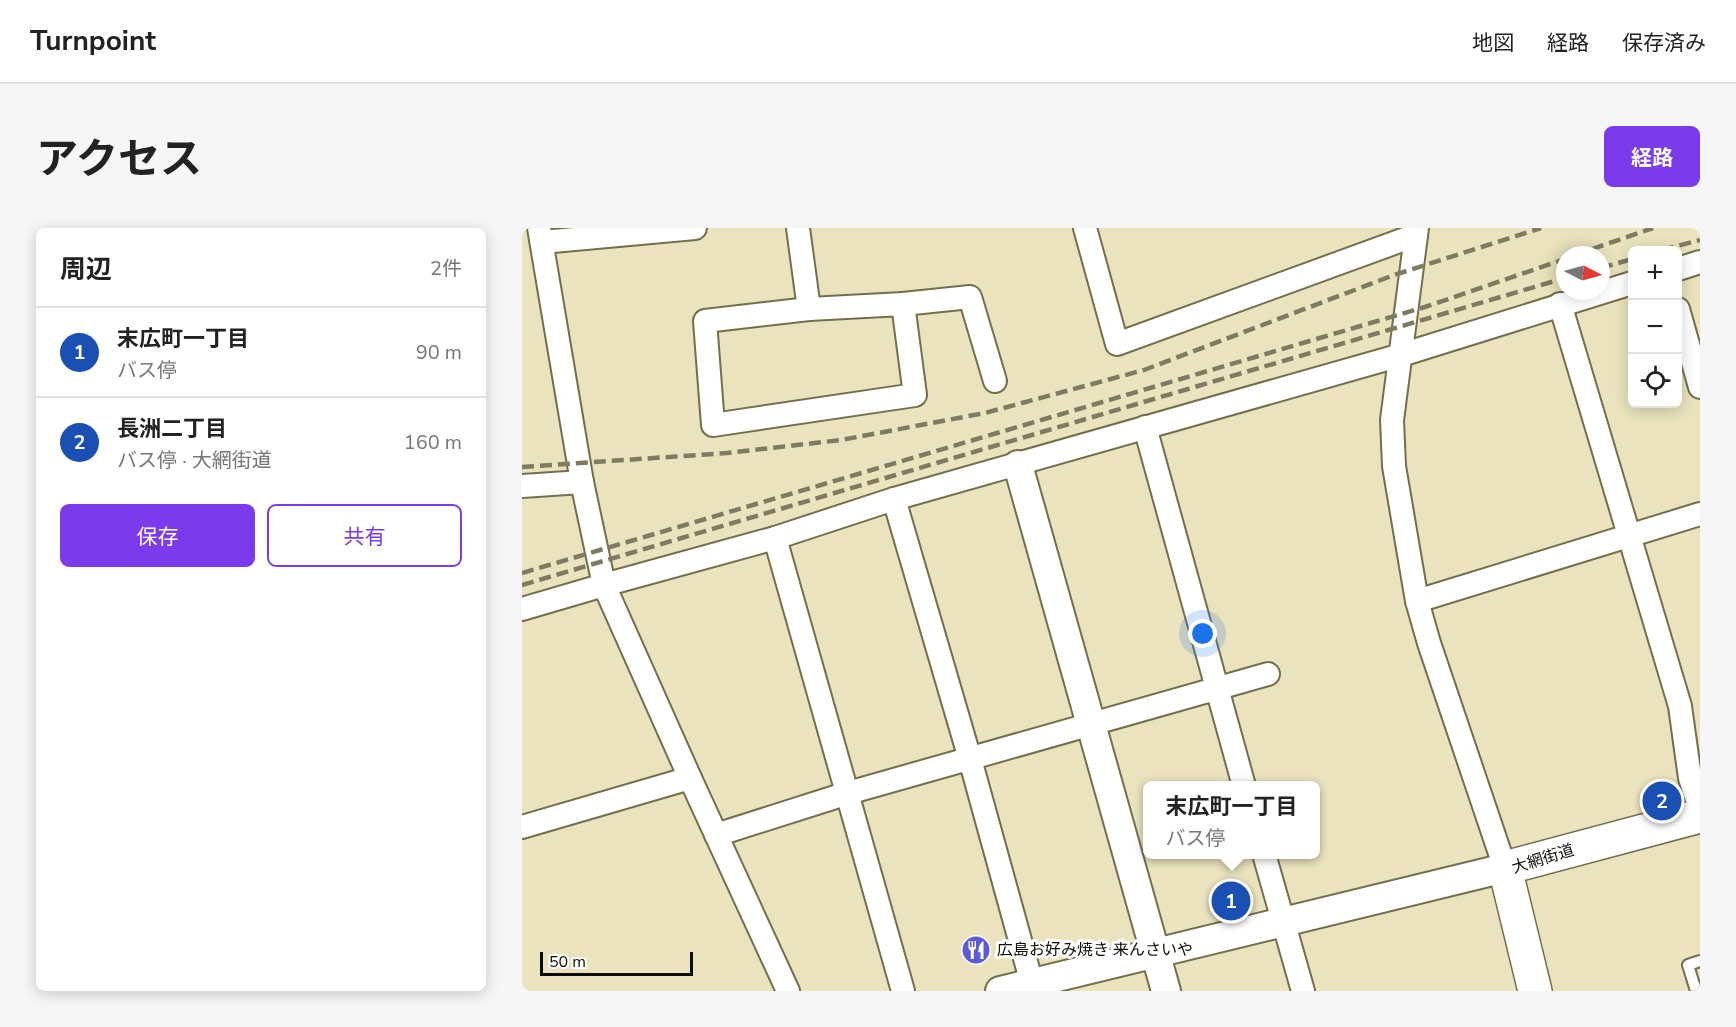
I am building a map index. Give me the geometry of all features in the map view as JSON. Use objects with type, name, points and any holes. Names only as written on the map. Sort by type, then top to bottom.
[{"type":"main road","name":"大網街道","points":[[1535,991],[1505,868],[1700,816]]},
{"type":"street","points":[[695,228],[540,235],[582,482],[604,585],[788,991]]},
{"type":"street","points":[[798,228],[809,309]]},
{"type":"street","points":[[1000,991],[1033,987],[1283,921],[1505,868],[1429,644],[1417,601],[1394,466],[1392,420],[1417,231],[1117,344],[1085,228]]},
{"type":"street","points":[[1682,267],[1700,262]]},
{"type":"street","points":[[522,609],[775,538],[894,499],[1401,355],[1628,284]]},
{"type":"street","points":[[903,304],[915,395],[713,424],[705,321],[809,309],[903,304],[970,297],[995,381]]},
{"type":"street","points":[[1560,304],[1680,706],[1690,778],[1700,809]]},
{"type":"street","points":[[1682,326],[1700,387]]},
{"type":"street","points":[[1145,428],[1243,781]]},
{"type":"street","points":[[1018,465],[1166,991]]},
{"type":"street","points":[[522,486],[582,482]]},
{"type":"street","points":[[894,499],[970,759],[1033,987]]},
{"type":"street","points":[[1417,601],[1700,514]]},
{"type":"street","points":[[775,538],[903,991]]},
{"type":"street","points":[[716,835],[848,793],[1268,674]]},
{"type":"street","points":[[522,827],[690,778]]},
{"type":"street","points":[[1265,859],[1303,991]]},
{"type":"lane","points":[[1696,991],[1688,964],[1700,961]]},
{"type":"railway","points":[[522,467],[727,453],[841,440],[985,413],[1144,370],[1394,275],[1541,228]]},
{"type":"railway","points":[[1601,246],[1653,228]]},
{"type":"railway","points":[[1677,246],[1700,240]]},
{"type":"railway","points":[[1610,265],[1628,260]]},
{"type":"railway","points":[[522,573],[1425,307],[1556,262]]},
{"type":"railway","points":[[522,585],[1556,281]]},
{"type":"place","name":"長洲二丁目","points":[[1662,801]]},
{"type":"place","name":"末広町一丁目","points":[[1231,901]]},
{"type":"place","name":"広島お好み焼き 来んさいや","points":[[976,950]]}]
